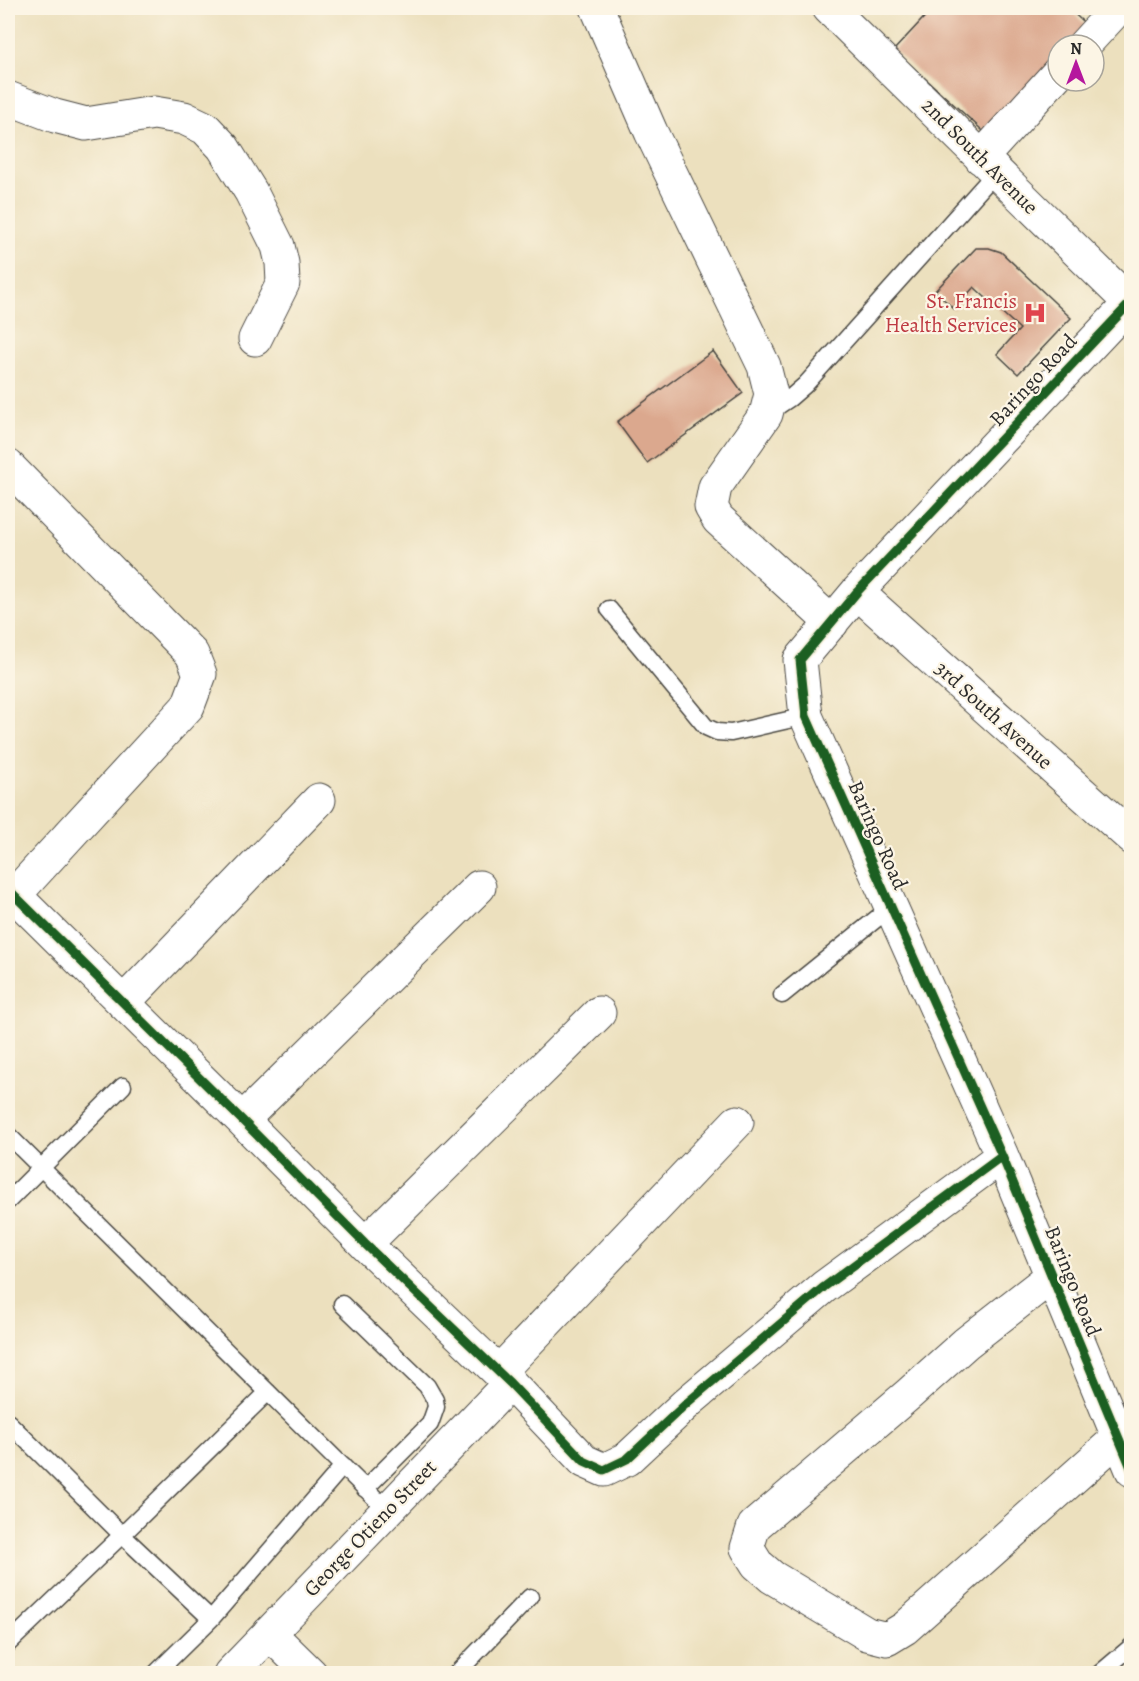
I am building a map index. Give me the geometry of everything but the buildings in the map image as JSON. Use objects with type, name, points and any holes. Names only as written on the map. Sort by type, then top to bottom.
[{"type":"street","points":[[597,8],[651,132],[764,366],[771,394],[766,414],[715,487],[711,507],[718,519],[832,623]]},
{"type":"street","name":"2nd South Avenue","points":[[829,8],[1131,303]]},
{"type":"street","points":[[1095,33],[1118,8]]},
{"type":"street","points":[[989,165],[1046,89]]},
{"type":"street","points":[[8,98],[55,116],[86,124],[154,113],[184,118],[205,128],[223,147],[251,192],[278,246],[283,283],[255,339]]},
{"type":"street","name":"Baringo Road","points":[[1131,303],[857,592],[800,660],[806,716],[1002,1156],[1131,1470]]},
{"type":"street","points":[[8,465],[192,654],[200,674],[188,706],[9,895],[123,1003],[365,1244],[505,1378],[584,1461],[604,1470],[627,1459],[688,1402],[824,1287],[1002,1156]]},
{"type":"street","name":"3rd South Avenue","points":[[857,592],[1131,838]]},
{"type":"street","points":[[123,1003],[319,800]]},
{"type":"street","points":[[242,1120],[478,887]]},
{"type":"street","points":[[365,1244],[599,1013]]},
{"type":"street","name":"George Otieno Street","points":[[230,1674],[269,1633],[376,1499],[505,1378],[736,1122]]},
{"type":"street","points":[[1052,1276],[966,1343],[754,1526],[747,1548],[757,1564],[772,1577],[867,1634],[887,1639],[905,1628],[1118,1438]]},
{"type":"street","points":[[269,1633],[311,1674]]},
{"type":"lane","points":[[766,414],[805,385],[989,165]]},
{"type":"lane","points":[[609,609],[706,727],[717,732],[731,733],[806,716]]},
{"type":"lane","points":[[782,995],[891,907]]},
{"type":"lane","points":[[8,1201],[123,1086]]},
{"type":"lane","points":[[8,1135],[376,1499],[430,1424],[436,1407],[435,1400],[427,1386],[342,1304]]},
{"type":"lane","points":[[8,1644],[268,1392]]},
{"type":"lane","points":[[8,1422],[211,1619]]},
{"type":"lane","points":[[155,1674],[211,1619],[343,1466]]},
{"type":"lane","points":[[456,1674],[530,1597]]},
{"type":"lane","points":[[1099,1674],[1131,1646]]},
{"type":"cycle path","points":[[1132,301],[857,592],[800,660],[806,716],[1002,1156],[1132,1470]]},
{"type":"cycle path","points":[[8,889],[365,1244],[510,1383],[584,1461],[604,1470],[627,1459],[688,1402],[824,1287],[1002,1156]]},
{"type":"place","name":"St. Francis Health Services","points":[[1035,313]]}]
